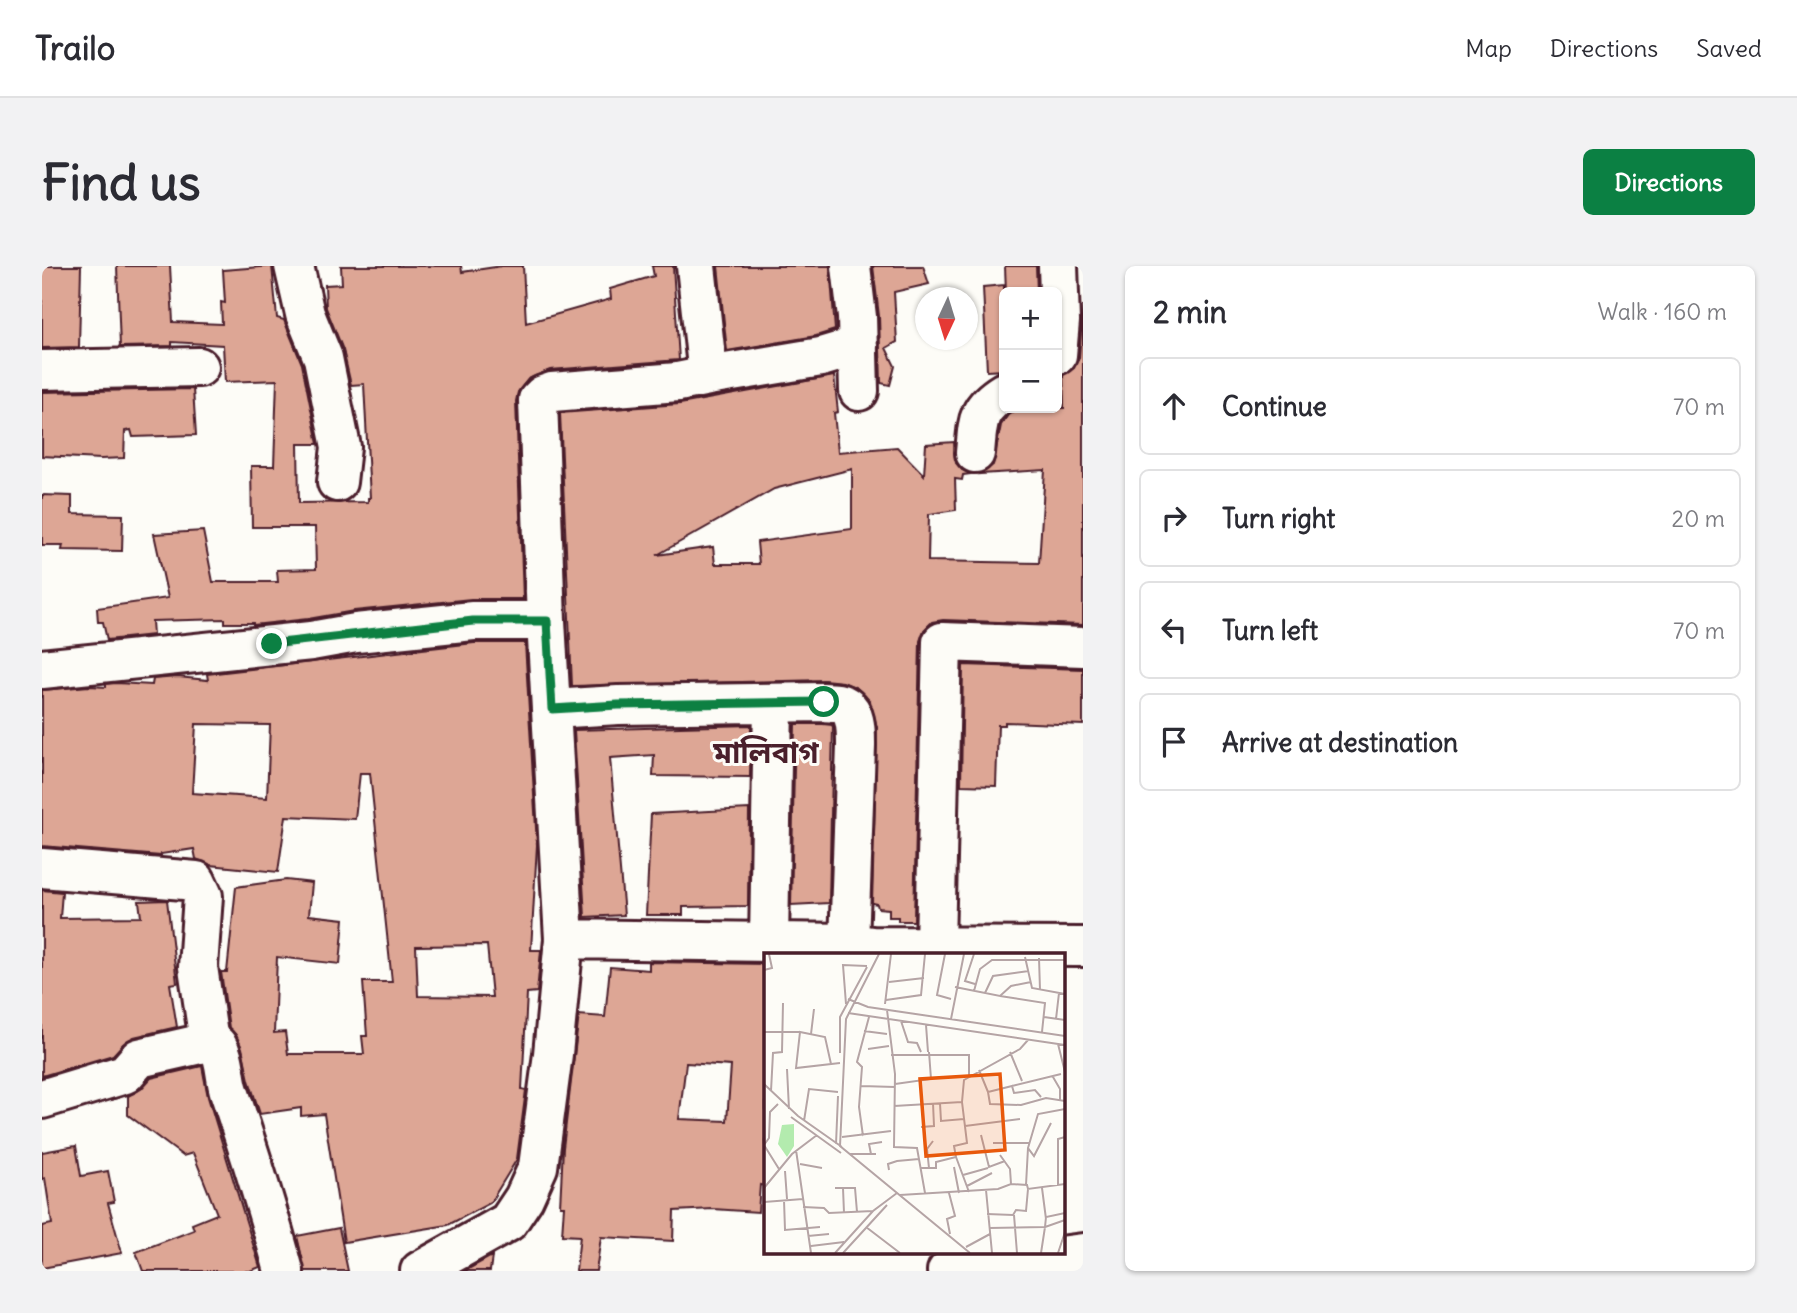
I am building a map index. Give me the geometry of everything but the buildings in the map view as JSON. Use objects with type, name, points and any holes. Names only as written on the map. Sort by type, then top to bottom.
[{"type":"street","points":[[294,266],[305,314],[323,358],[341,447],[337,482]]},
{"type":"street","points":[[696,266],[708,376]]},
{"type":"street","points":[[850,266],[858,346],[859,391]]},
{"type":"street","points":[[1057,350],[1060,321],[1058,266]]},
{"type":"street","points":[[433,1267],[508,1223],[524,1198],[538,1167],[553,1054],[564,939],[538,400],[552,392],[678,383],[821,358],[858,346]]},
{"type":"street","points":[[42,370],[198,367]]},
{"type":"street","points":[[975,453],[977,427],[984,407],[999,396]]},
{"type":"street","points":[[42,669],[473,621],[547,621]]},
{"type":"street","points":[[916,948],[942,642],[1083,647]]},
{"type":"street","points":[[769,942],[773,703]]},
{"type":"street","points":[[552,709],[618,705],[842,704],[852,715],[856,746],[849,944]]},
{"type":"street","points":[[42,868],[196,881],[203,896],[198,967],[208,1042]]},
{"type":"street","points":[[564,939],[849,944],[916,948],[1083,947]]},
{"type":"street","points":[[42,1099],[125,1074],[139,1058],[208,1042],[217,1045],[222,1053],[227,1086],[267,1208],[284,1271]]},
{"type":"street","points":[[947,1271],[1083,1253]]},
{"type":"district","name":"মালিবাগ","points":[[766,752]]},
{"type":"route","points":[[272,644],[473,621],[547,621],[552,709],[618,705],[824,702]]}]
